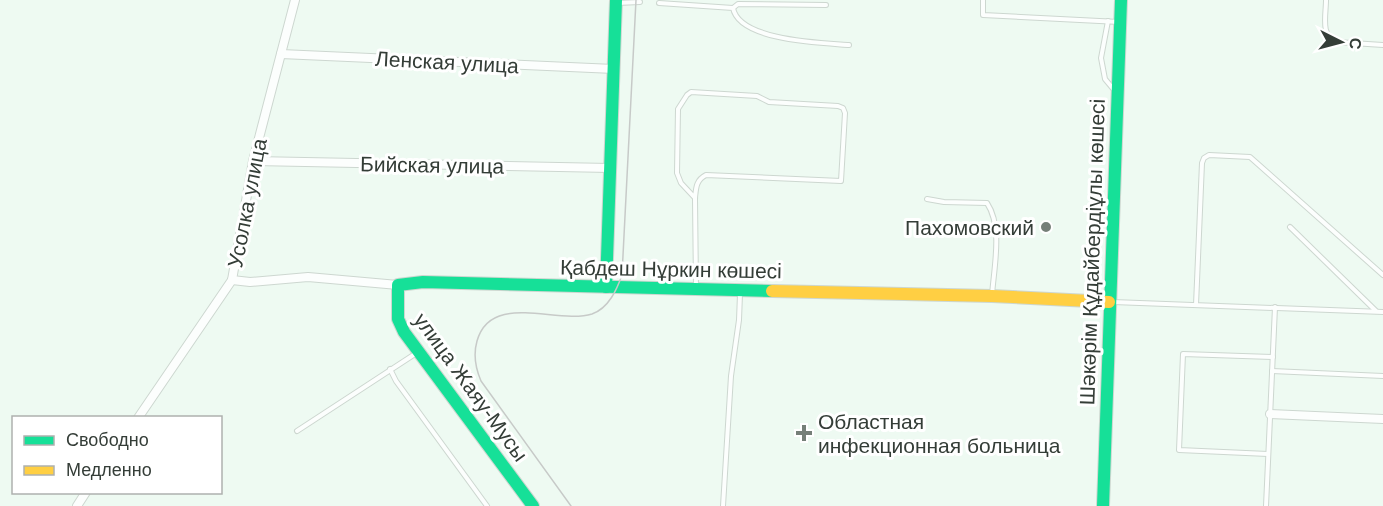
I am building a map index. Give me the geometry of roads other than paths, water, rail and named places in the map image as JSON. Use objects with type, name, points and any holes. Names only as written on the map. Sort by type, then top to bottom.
[{"type":"street","name":"Усолка улица","points":[[139,416],[232,280],[253,161],[295,0]]},
{"type":"street","name":"Шәкәрім Құдайбердіұлы көшесі","points":[[1103,506],[1118,94],[1114,21],[1121,0]]},
{"type":"street","points":[[606,287],[616,2]]},
{"type":"street","name":"Ленская улица","points":[[281,54],[614,69]]},
{"type":"street","name":"Бийская улица","points":[[253,161],[610,168]]},
{"type":"street","name":"Қабдеш Нұркин көшесі","points":[[232,280],[250,282],[308,277],[398,285],[423,282],[992,296],[1109,302]]},
{"type":"street","name":"улица Жаяу-Мусы","points":[[398,285],[398,319],[404,332],[533,506]]},
{"type":"street","points":[[1270,414],[1383,419]]},
{"type":"lane","points":[[983,0],[983,15],[1114,21],[1101,58],[1105,79],[1118,94]]},
{"type":"lane","points":[[1326,0],[1325,31],[1331,40],[1383,45]]},
{"type":"lane","points":[[616,2],[640,2]]},
{"type":"lane","points":[[659,3],[733,8],[738,4],[826,5]]},
{"type":"lane","points":[[733,8],[739,19],[751,27],[785,39],[849,45]]},
{"type":"lane","points":[[695,198],[681,183],[677,173],[678,108],[691,92],[756,96],[769,102],[843,108],[845,113],[841,181],[706,175],[697,183],[694,252],[697,270],[696,289]]},
{"type":"lane","points":[[1196,305],[1202,163],[1209,155],[1250,157],[1383,275]]},
{"type":"lane","points":[[927,199],[944,202],[987,203],[992,210],[996,238],[992,296]]},
{"type":"lane","points":[[1290,227],[1377,312]]},
{"type":"lane","points":[[723,506],[729,398],[739,320],[740,290]]},
{"type":"lane","points":[[1109,302],[1383,312]]},
{"type":"lane","points":[[1266,506],[1275,308]]},
{"type":"lane","points":[[297,431],[419,352]]},
{"type":"lane","points":[[1268,454],[1179,450],[1183,354],[1273,357]]},
{"type":"lane","points":[[390,369],[396,381],[487,506]]},
{"type":"lane","points":[[1272,371],[1383,376]]},
{"type":"tram line","points":[[571,506],[481,381],[476,366],[475,351],[477,341],[485,326],[496,317],[510,313],[561,316],[592,314],[608,303],[618,286],[622,275],[636,0]]},
{"type":"place","name":"Пахомовский","points":[[1046,227]]},
{"type":"place","name":"Областная инфекционная больница","points":[[804,433]]}]
